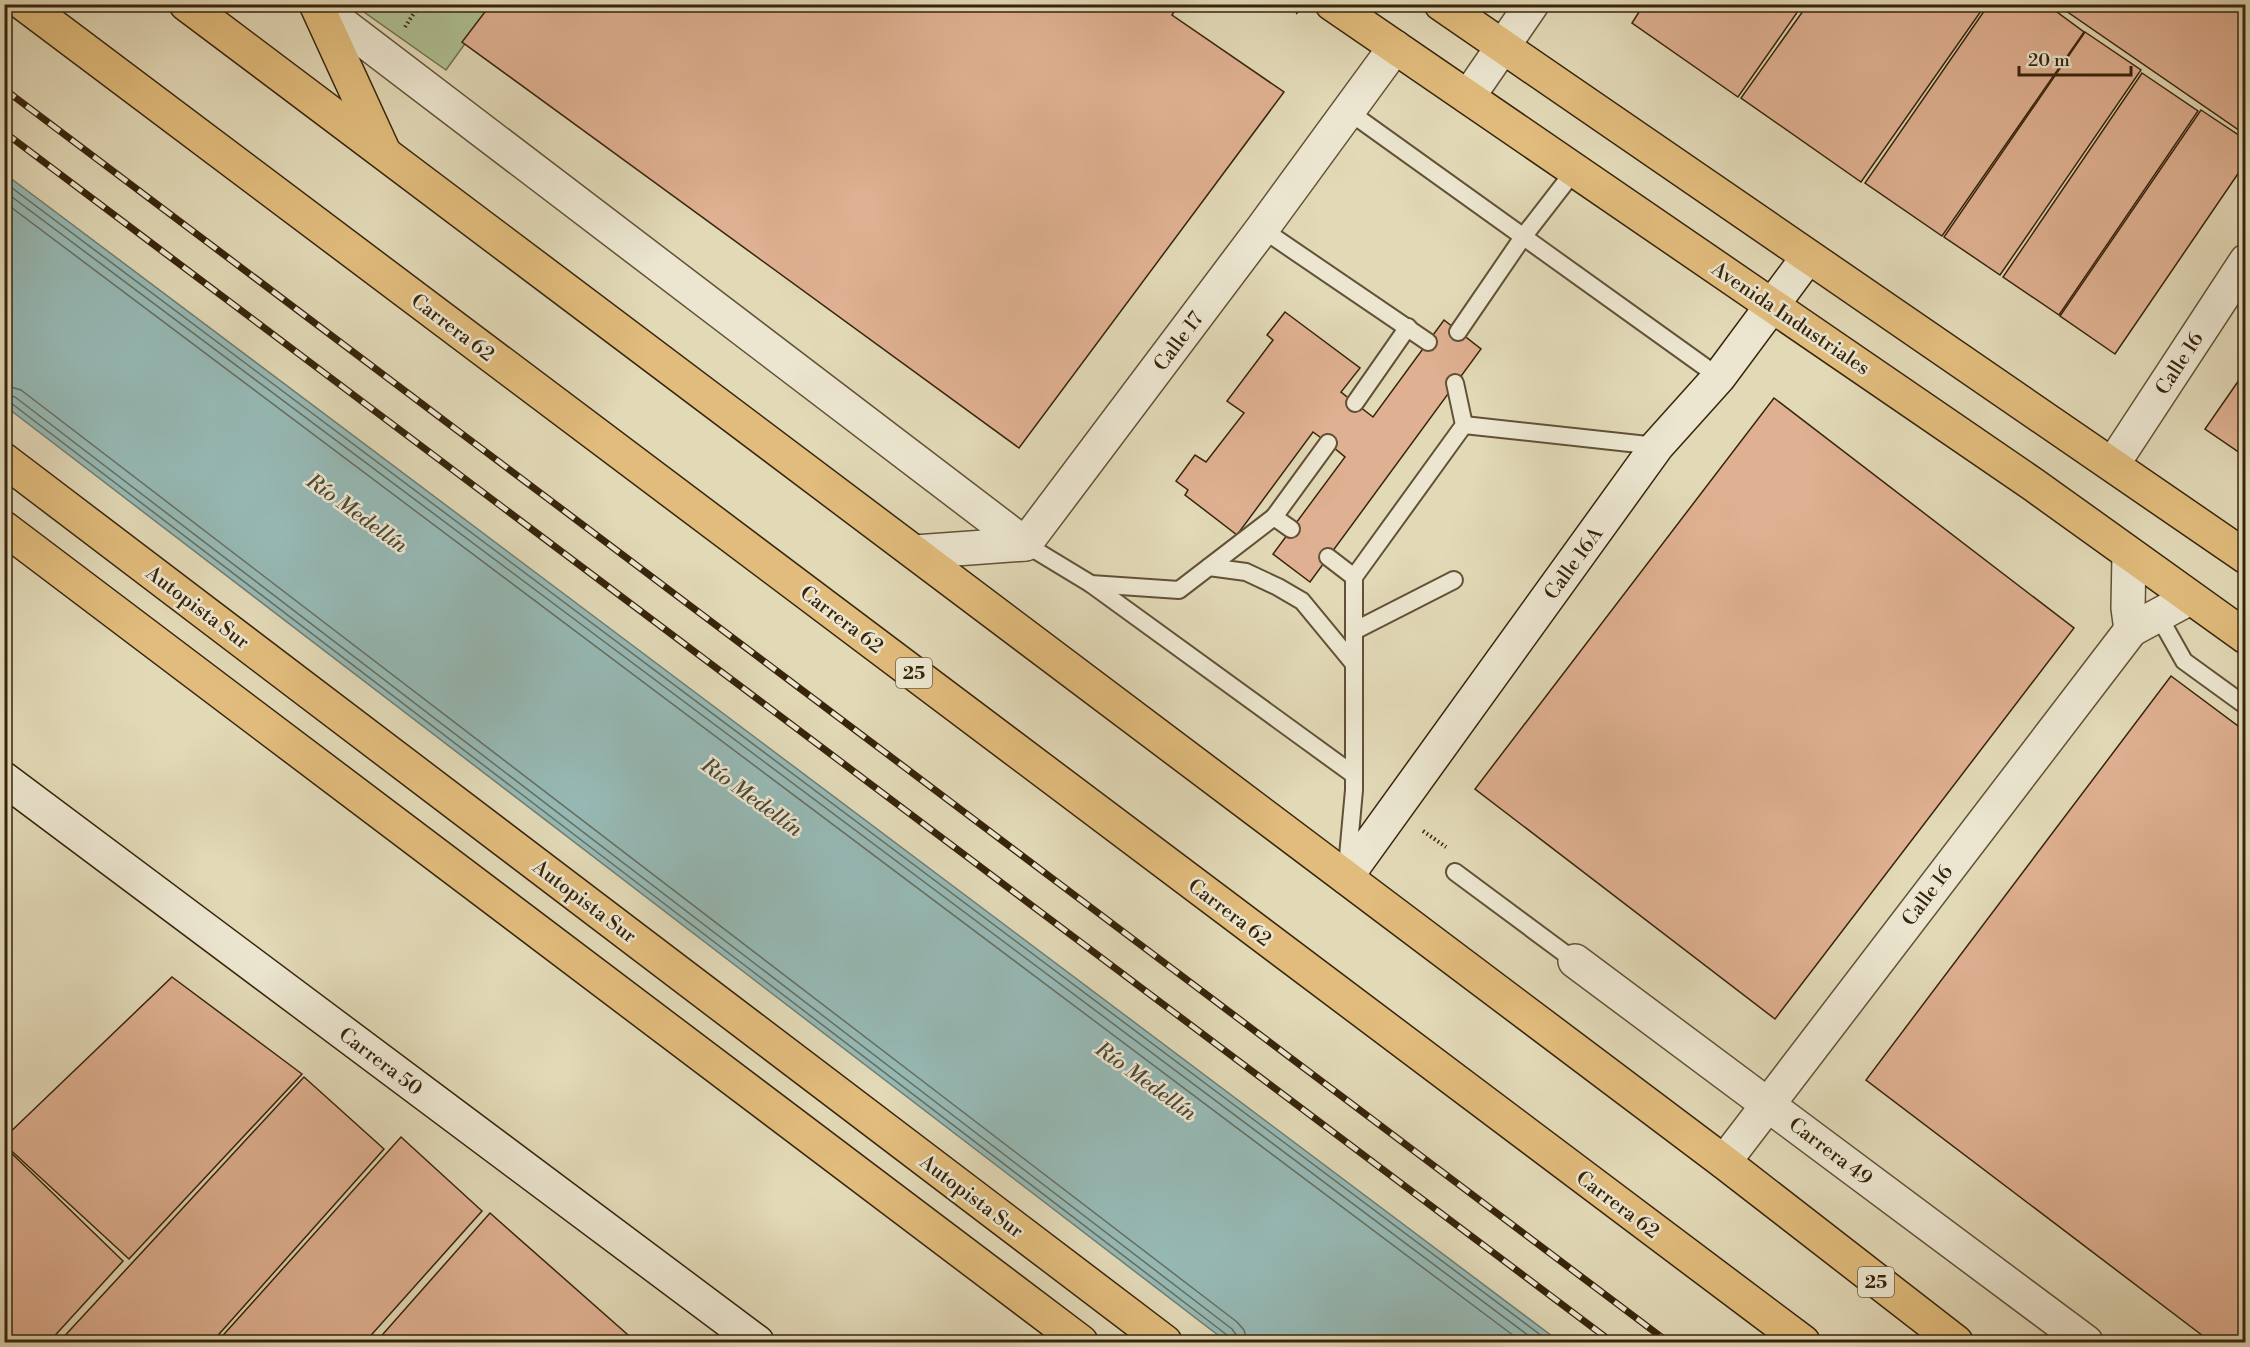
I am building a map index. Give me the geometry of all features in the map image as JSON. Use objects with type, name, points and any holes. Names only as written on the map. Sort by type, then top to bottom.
[{"type":"main road","name":"Carrera 62","points":[[24,4],[1803,1342]]},
{"type":"main road","name":"25","points":[[186,4],[1724,1162],[1956,1342]]},
{"type":"main road","points":[[316,4],[385,154]]},
{"type":"main road","name":"Avenida Industriales","points":[[1332,4],[2015,472],[2246,637]]},
{"type":"main road","points":[[1441,4],[2246,556]]},
{"type":"main road","name":"Autopista Sur","points":[[4,460],[1165,1342]]},
{"type":"main road","points":[[4,528],[1081,1342]]},
{"type":"street","points":[[316,4],[1024,544]]},
{"type":"street","points":[[1468,97],[1532,4]]},
{"type":"street","name":"Calle 17","points":[[1024,544],[1262,229],[1395,47]]},
{"type":"street","name":"Calle 16A","points":[[1346,877],[1657,446],[1719,377],[1808,257]]},
{"type":"street","name":"Calle 16","points":[[2113,464],[2246,261]]},
{"type":"street","points":[[915,552],[1024,544]]},
{"type":"street","points":[[2129,554],[2128,608],[2144,622]]},
{"type":"street","name":"Calle 16","points":[[1724,1162],[2144,622],[2190,598]]},
{"type":"street","name":"Carrera 50","points":[[4,779],[757,1342]]},
{"type":"street","name":"Carrera 49","points":[[1575,961],[2086,1342]]},
{"type":"lane","points":[[1348,111],[1719,377]]},
{"type":"lane","points":[[1458,332],[1523,237],[1575,170]]},
{"type":"lane","points":[[1262,229],[1428,342]]},
{"type":"lane","points":[[1355,403],[1408,327]]},
{"type":"lane","points":[[1346,877],[1354,776],[1354,577],[1464,425],[1455,383]]},
{"type":"lane","points":[[1464,425],[1657,446]]},
{"type":"lane","points":[[1091,584],[1179,590],[1274,517],[1328,443]]},
{"type":"lane","points":[[1274,517],[1291,529]]},
{"type":"lane","points":[[1024,544],[1091,584],[1354,776]]},
{"type":"lane","points":[[1328,557],[1354,577]]},
{"type":"lane","points":[[1209,567],[1246,572],[1278,586],[1302,602],[1354,664]]},
{"type":"lane","points":[[1354,631],[1454,580]]},
{"type":"lane","points":[[2144,622],[2184,661],[2246,706]]},
{"type":"lane","points":[[1455,872],[1575,961]]},
{"type":"green space","points":[[354,5],[493,5],[446,70]]},
{"type":"water","name":"Río Medellín","points":[[5,174],[1560,1342],[1227,1342],[5,406]]},
{"type":"building","points":[[491,4],[1179,4],[1172,15],[1284,92],[1019,448],[462,42]]},
{"type":"building","points":[[1644,4],[1803,4],[1738,97],[1632,23]]},
{"type":"building","points":[[1808,4],[1986,4],[1861,182],[1741,98]]},
{"type":"building","points":[[1989,4],[2046,4],[2084,32],[1942,236],[1865,183]]},
{"type":"building","points":[[2056,4],[2246,4],[2246,135]]},
{"type":"building","points":[[2085,32],[2141,70],[2000,275],[1944,237]]},
{"type":"building","points":[[2142,73],[2198,111],[2059,315],[2003,277]]},
{"type":"building","points":[[2201,110],[2246,140],[2246,162],[2115,354],[2060,316]]},
{"type":"building","points":[[1285,312],[1360,368],[1341,392],[1373,417],[1444,320],[1481,349],[1310,582],[1273,554],[1345,457],[1328,443],[1313,432],[1237,535],[1185,495],[1188,490],[1176,481],[1195,455],[1206,462],[1244,413],[1227,401],[1273,340],[1267,335]]},
{"type":"building","points":[[2246,370],[2246,457],[2205,429]]},
{"type":"building","points":[[1774,398],[2074,628],[1775,1019],[1475,789]]},
{"type":"building","points":[[2171,676],[2246,732],[2246,1342],[2211,1342],[1866,1080]]},
{"type":"building","points":[[172,977],[302,1074],[129,1259],[4,1144],[4,1138]]},
{"type":"building","points":[[304,1077],[384,1149],[212,1342],[59,1342]]},
{"type":"building","points":[[401,1137],[482,1211],[365,1342],[217,1342]]},
{"type":"building","points":[[4,1146],[123,1261],[49,1342],[4,1342]]},
{"type":"building","points":[[490,1213],[636,1342],[376,1342]]},
{"type":"railway","points":[[4,89],[1668,1342]]},
{"type":"railway","points":[[4,132],[1612,1342]]}]
